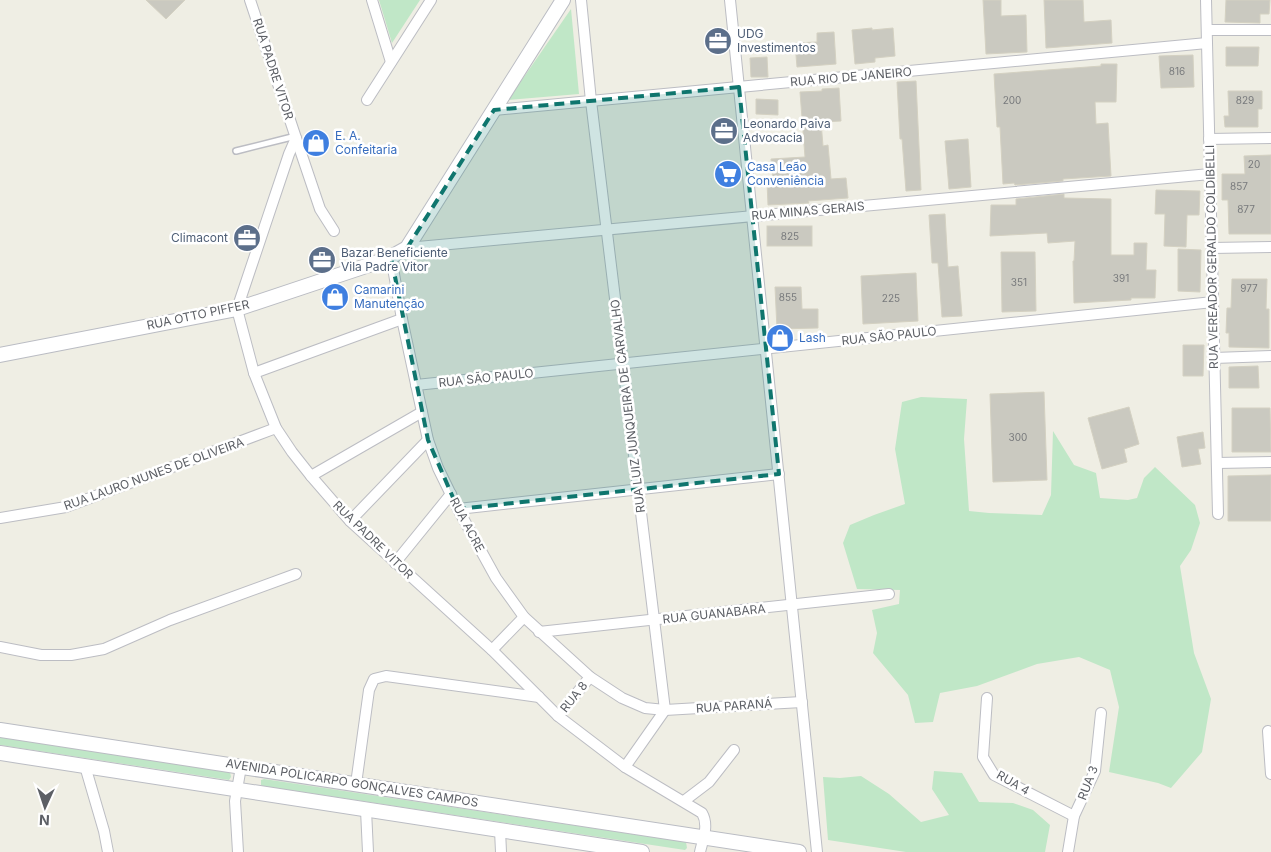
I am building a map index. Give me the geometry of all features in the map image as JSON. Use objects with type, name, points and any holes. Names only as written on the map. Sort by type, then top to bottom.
[{"type":"street","name":"RUA PADRE VITOR","points":[[250,0],[320,209],[334,231]]},
{"type":"street","points":[[372,0],[391,62]]},
{"type":"street","points":[[367,100],[431,0]]},
{"type":"street","points":[[407,248],[563,0]]},
{"type":"street","name":"RUA LUIZ JUNQUEIRA DE CARVALHO","points":[[582,0],[591,101],[665,710]]},
{"type":"street","points":[[730,0],[817,852]]},
{"type":"street","name":"RUA VEREADOR GERALDO COLDIBELLI","points":[[1206,0],[1218,514]]},
{"type":"street","points":[[1207,30],[1271,30]]},
{"type":"street","name":"RUA RIO DE JANEIRO","points":[[494,110],[1207,43]]},
{"type":"street","points":[[238,309],[296,137]]},
{"type":"street","points":[[1209,139],[1271,138]]},
{"type":"street","name":"RUA MINAS GERAIS","points":[[407,248],[1210,174]]},
{"type":"street","points":[[1212,248],[1271,247]]},
{"type":"street","name":"RUA OTTO PIFFER","points":[[0,355],[238,309],[391,257],[407,248]]},
{"type":"street","name":"RUA ACRE","points":[[391,257],[402,319],[428,440],[438,468],[458,509],[496,578],[524,617],[590,677],[622,698],[645,708],[665,710]]},
{"type":"street","name":"RUA SÃO PAULO","points":[[416,385],[1213,302]]},
{"type":"street","name":"RUA PADRE VITOR","points":[[238,309],[254,373],[276,428],[310,476],[350,520],[492,650],[558,716],[625,767],[702,813],[706,819],[703,837]]},
{"type":"street","points":[[254,373],[402,319]]},
{"type":"street","points":[[1214,358],[1271,356]]},
{"type":"street","points":[[310,476],[422,412]]},
{"type":"street","name":"RUA LAURO NUNES DE OLIVEIRA","points":[[0,518],[66,508],[276,428]]},
{"type":"street","points":[[350,520],[428,440]]},
{"type":"street","points":[[1217,463],[1271,462]]},
{"type":"street","points":[[458,509],[779,474]]},
{"type":"street","points":[[395,563],[451,494]]},
{"type":"street","points":[[0,647],[41,655],[70,655],[104,649],[170,620],[296,574]]},
{"type":"street","name":"RUA GUANABARA","points":[[539,632],[889,594]]},
{"type":"street","points":[[492,650],[524,617]]},
{"type":"street","points":[[356,784],[368,690],[374,679],[386,676],[539,697]]},
{"type":"street","name":"RUA 8","points":[[558,716],[590,677]]},
{"type":"street","name":"RUA 4","points":[[987,698],[983,757],[994,775],[1074,816]]},
{"type":"street","name":"RUA PARANÁ","points":[[665,710],[802,702]]},
{"type":"street","points":[[625,767],[665,710]]},
{"type":"street","name":"RUA 3","points":[[1068,852],[1074,816],[1095,770],[1101,713]]},
{"type":"street","name":"AVENIDA POLICARPO GONÇALVES CAMPOS","points":[[0,730],[799,852]]},
{"type":"street","points":[[1268,731],[1271,774]]},
{"type":"street","points":[[684,801],[709,782],[734,750]]},
{"type":"street","name":"AVENIDA POLICARPO GONÇALVES CAMPOS","points":[[0,753],[500,830],[577,847],[642,852]]},
{"type":"street","points":[[85,766],[104,831],[108,852]]},
{"type":"street","points":[[238,852],[235,801],[241,766]]},
{"type":"street","points":[[366,810],[368,852]]},
{"type":"street","points":[[500,830],[501,852]]},
{"type":"street","points":[[700,852],[703,837]]},
{"type":"lane","points":[[236,151],[296,137]]},
{"type":"highlighted area","points":[[739,87],[779,474],[458,509],[428,440],[391,257],[407,248],[494,110]]},
{"type":"green space","points":[[379,0],[420,0],[392,43]]},
{"type":"green space","points":[[571,9],[579,94],[508,100]]},
{"type":"green space","points":[[921,397],[967,399],[964,439],[969,511],[1042,515],[1051,495],[1053,431],[1074,465],[1096,473],[1100,498],[1128,500],[1137,498],[1144,478],[1155,467],[1195,505],[1200,523],[1191,550],[1180,566],[1194,653],[1211,699],[1202,752],[1171,788],[1158,783],[1109,772],[1119,707],[1110,670],[1079,657],[1037,664],[977,686],[940,693],[933,722],[915,723],[908,695],[873,653],[877,633],[872,610],[899,604],[900,590],[857,589],[843,543],[850,525],[905,504],[895,449],[902,402]]},
{"type":"green space","points":[[0,736],[230,772],[231,777],[229,780],[0,745]]},
{"type":"green space","points":[[934,771],[962,773],[979,802],[1013,803],[1033,810],[1050,825],[1045,852],[906,852],[828,840],[823,777],[861,776],[889,794],[921,822],[949,815],[932,789]]},
{"type":"green space","points":[[261,780],[686,842],[687,848],[685,850],[263,786],[261,785]]},
{"type":"building","points":[[146,0],[185,0],[166,19]]},
{"type":"building","points":[[983,0],[1001,0],[1001,16],[1026,15],[1027,52],[986,54]]},
{"type":"building","points":[[1044,0],[1083,0],[1084,22],[1111,20],[1112,43],[1046,48]]},
{"type":"building","points":[[1226,0],[1270,0],[1269,14],[1260,14],[1260,23],[1225,22]]},
{"type":"building","points":[[872,28],[872,30],[893,28],[895,56],[875,58],[875,62],[855,64],[852,30]]},
{"type":"building","points":[[834,32],[836,64],[797,67],[795,43],[817,42],[817,33]]},
{"type":"building","points":[[1226,47],[1259,47],[1258,66],[1226,66]]},
{"type":"building","points":[[1193,55],[1194,87],[1161,88],[1159,56]]},
{"type":"building","points":[[767,57],[768,77],[751,77],[750,58]]},
{"type":"building","points":[[1101,64],[1117,64],[1116,102],[1095,102],[1096,124],[1108,123],[1111,176],[1015,185],[1014,183],[1003,184],[1000,127],[997,127],[994,74],[1101,66]]},
{"type":"building","points":[[916,81],[921,190],[906,191],[902,139],[900,139],[897,82]]},
{"type":"building","points":[[839,88],[841,121],[821,122],[823,146],[828,145],[831,179],[846,178],[848,198],[808,201],[809,203],[768,205],[767,182],[773,182],[771,159],[805,157],[800,92]]},
{"type":"building","points":[[1228,91],[1262,91],[1262,109],[1258,109],[1258,127],[1225,127],[1224,116],[1229,116]]},
{"type":"building","points":[[756,99],[778,100],[778,115],[756,114]]},
{"type":"building","points":[[968,139],[971,187],[949,189],[945,141]]},
{"type":"building","points":[[1271,155],[1271,234],[1229,234],[1228,200],[1222,200],[1222,174],[1245,174],[1244,156]]},
{"type":"building","points":[[1156,190],[1200,191],[1199,215],[1187,215],[1186,247],[1164,246],[1165,214],[1155,214]]},
{"type":"building","points":[[1064,194],[1064,198],[1111,199],[1111,255],[1134,255],[1134,243],[1147,243],[1146,270],[1156,270],[1155,298],[1074,303],[1073,261],[1075,241],[1048,243],[1047,233],[990,236],[991,205],[1016,205],[1016,199]]},
{"type":"building","points":[[945,214],[948,267],[958,266],[962,316],[942,317],[938,263],[932,263],[929,215]]},
{"type":"building","points":[[767,226],[812,226],[812,246],[767,246]]},
{"type":"building","points":[[1178,249],[1201,250],[1200,292],[1178,291]]},
{"type":"building","points":[[1001,252],[1035,252],[1036,311],[1002,312]]},
{"type":"building","points":[[916,273],[918,321],[863,324],[861,276]]},
{"type":"building","points":[[1232,279],[1267,279],[1266,309],[1269,309],[1269,348],[1229,347],[1229,333],[1226,333],[1227,308],[1231,308]]},
{"type":"building","points":[[775,287],[801,287],[802,309],[818,309],[818,328],[777,329]]},
{"type":"building","points":[[1183,345],[1204,345],[1203,376],[1183,376]]},
{"type":"building","points":[[1258,366],[1259,388],[1229,388],[1229,367]]},
{"type":"building","points":[[1044,392],[1047,480],[993,482],[990,394]]},
{"type":"building","points":[[1129,407],[1139,444],[1124,449],[1127,462],[1102,469],[1088,418]]},
{"type":"building","points":[[1232,408],[1270,408],[1271,452],[1232,452]]},
{"type":"building","points":[[1203,432],[1205,448],[1198,449],[1201,464],[1182,467],[1177,437]]},
{"type":"building","points":[[1271,475],[1271,521],[1228,521],[1228,476]]},
{"type":"place","name":"UDG Investimentos","points":[[718,41]]},
{"type":"place","name":"Leonardo Paiva Advocacia","points":[[724,131]]},
{"type":"place","name":"E. A. Confeitaria","points":[[316,143]]},
{"type":"place","name":"Casa Leão Conveniência","points":[[728,174]]},
{"type":"place","name":"Climacont","points":[[247,238]]},
{"type":"place","name":"Bazar Beneficiente Vila Padre Vitor","points":[[322,260]]},
{"type":"place","name":"Camarini Manutenção","points":[[335,297]]},
{"type":"place","name":"Lash","points":[[780,338]]}]
